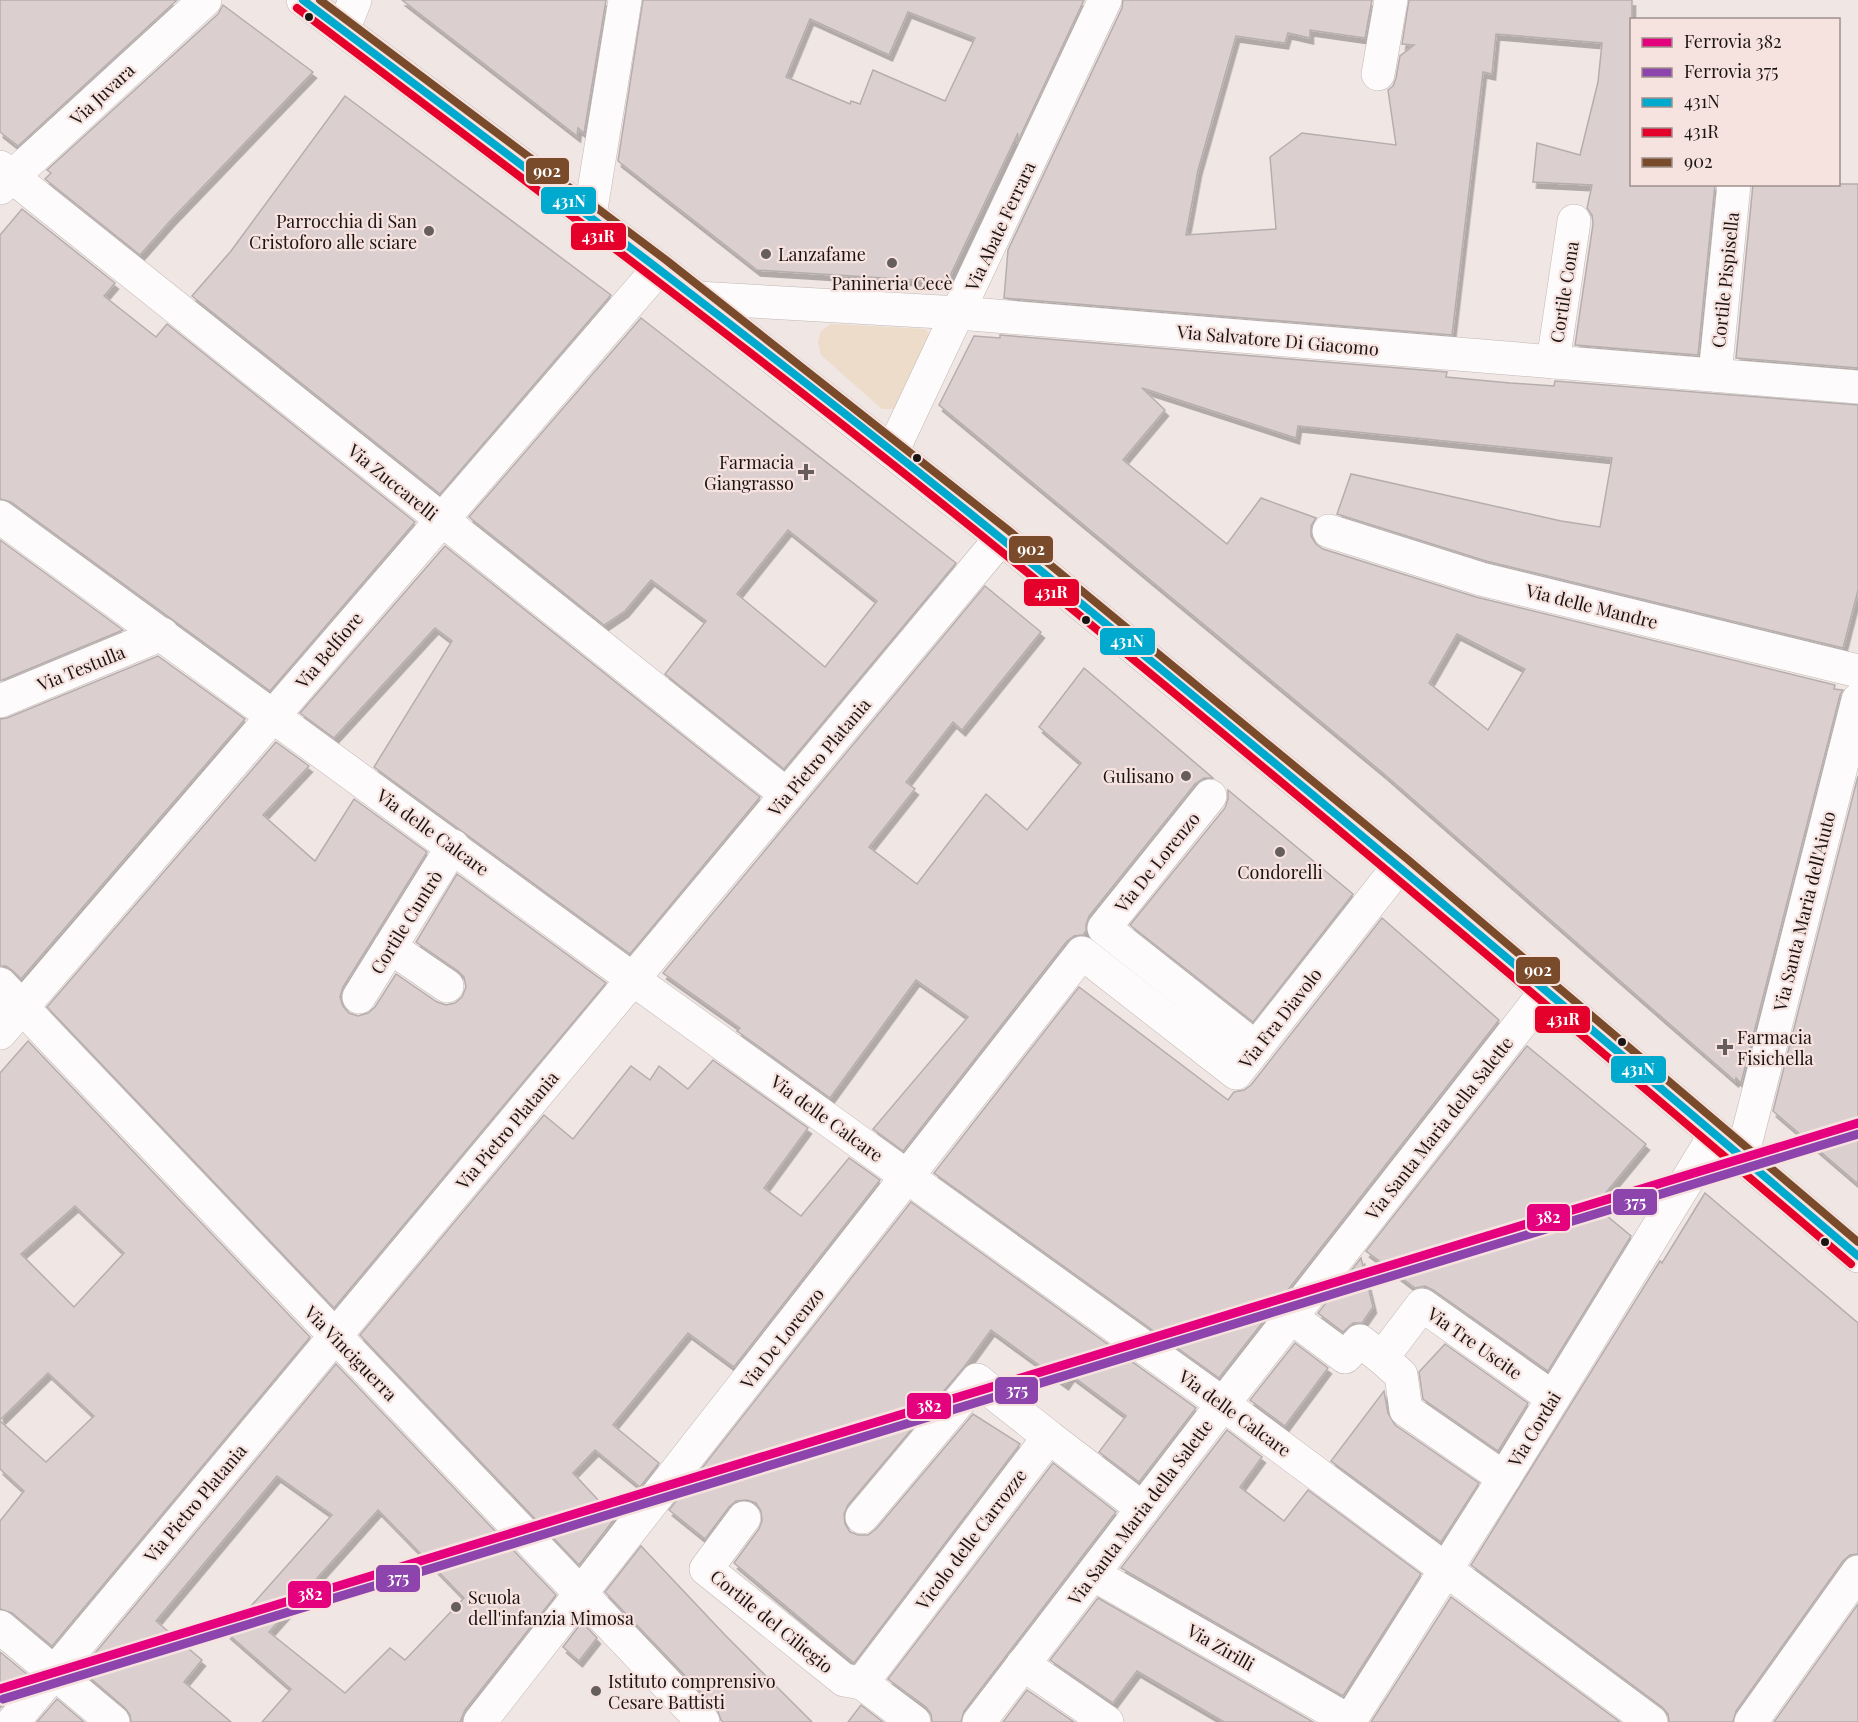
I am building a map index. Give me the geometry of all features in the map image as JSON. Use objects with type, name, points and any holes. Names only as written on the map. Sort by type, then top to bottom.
[{"type":"street","name":"Via Juvara","points":[[4,177],[205,0]]},
{"type":"street","points":[[303,0],[659,268],[1000,538],[1399,866],[1858,1256]]},
{"type":"street","points":[[343,30],[355,0]]},
{"type":"street","points":[[590,215],[625,0]]},
{"type":"street","name":"Via Abate Ferrara","points":[[892,452],[1106,0]]},
{"type":"street","points":[[1378,74],[1391,0]]},
{"type":"street","name":"Via Zuccarelli","points":[[4,177],[788,795]]},
{"type":"street","name":"Cortile Pispisella","points":[[1715,375],[1734,186]]},
{"type":"street","name":"Cortile Cona","points":[[1553,362],[1575,221]]},
{"type":"street","name":"Via Belfiore","points":[[0,1033],[273,717],[440,519],[659,268]]},
{"type":"street","name":"Via Salvatore Di Giacomo","points":[[697,298],[959,313],[1858,387]]},
{"type":"street","name":"Via delle Calcare","points":[[0,516],[634,980],[1223,1404],[1652,1722]]},
{"type":"street","name":"Via delle Mandre","points":[[1329,531],[1482,579],[1858,671]]},
{"type":"street","name":"Via Pietro Platania","points":[[13,1722],[634,980],[1000,538]]},
{"type":"street","name":"Via Testulla","points":[[0,701],[162,634]]},
{"type":"street","name":"Via Santa Maria dell'Aiuto","points":[[1742,1157],[1858,700]]},
{"type":"street","name":"Via De Lorenzo","points":[[1210,795],[1104,928],[1256,1048]]},
{"type":"street","name":"Cortile Cuntrò","points":[[359,997],[453,846]]},
{"type":"street","name":"Via Fra Diavolo","points":[[1082,953],[1236,1073],[1399,866]]},
{"type":"street","points":[[390,947],[447,986]]},
{"type":"street","name":"Via De Lorenzo","points":[[480,1722],[1082,953]]},
{"type":"street","name":"Via Vinciguerra","points":[[0,984],[703,1722]]},
{"type":"street","name":"Via Santa Maria della Salette","points":[[979,1722],[1223,1404],[1547,990]]},
{"type":"street","name":"Via Cordai","points":[[1349,1721],[1504,1478],[1715,1135]]},
{"type":"street","name":"Via Tre Uscite","points":[[1382,1358],[1422,1305],[1553,1398]]},
{"type":"street","points":[[1291,1317],[1346,1357],[1360,1341],[1401,1375],[1406,1410],[1504,1478]]},
{"type":"street","points":[[861,1517],[977,1380],[1143,1509]]},
{"type":"street","name":"Vicolo delle Carrozze","points":[[862,1683],[1049,1437]]},
{"type":"street","name":"Cortile del Ciliegio","points":[[744,1518],[706,1569],[844,1680],[862,1683]]},
{"type":"street","points":[[1751,1722],[1858,1572]]},
{"type":"street","name":"Via Zirilli","points":[[1093,1574],[1349,1721]]},
{"type":"street","points":[[0,1627],[113,1722]]},
{"type":"street","points":[[1023,1664],[1107,1722]]},
{"type":"street","points":[[862,1683],[914,1722]]},
{"type":"shaded area","points":[[831,324],[926,329],[932,340],[896,409],[882,409],[821,355],[818,342],[821,331]]},
{"type":"building","points":[[0,0],[177,0],[18,146],[0,132]]},
{"type":"building","points":[[402,0],[606,0],[584,133],[578,128],[577,136]]},
{"type":"building","points":[[643,0],[1084,0],[1017,143],[1018,133],[947,282],[757,270],[618,161]],"holes":[[[908,12],[975,38],[945,101],[873,70],[860,104],[851,101],[850,104],[786,77],[810,19],[889,55]]]},
{"type":"building","points":[[1123,0],[1372,0],[1365,38],[1310,30],[1310,38],[1288,33],[1285,43],[1236,36],[1198,170],[1186,235],[1276,229],[1270,157],[1302,133],[1396,145],[1388,90],[1393,86],[1396,78],[1400,56],[1414,45],[1402,44],[1409,0],[1632,0],[1632,18],[1630,18],[1630,186],[1715,186],[1698,355],[1575,345],[1593,224],[1592,215],[1587,208],[1592,185],[1533,182],[1537,143],[1580,155],[1598,82],[1602,43],[1496,34],[1492,74],[1483,72],[1452,335],[1004,298],[1008,250],[1122,8]]},
{"type":"building","points":[[223,5],[313,72],[140,255],[45,179],[51,173],[47,170],[218,14]]},
{"type":"building","points":[[345,96],[611,295],[440,494],[192,296],[231,251]]},
{"type":"building","points":[[1858,184],[1858,368],[1736,358],[1753,186]]},
{"type":"building","points":[[22,209],[115,283],[104,296],[156,337],[167,324],[415,522],[270,691],[11,502],[0,499],[0,235]]},
{"type":"building","points":[[641,318],[956,563],[784,769],[665,674],[706,621],[651,580],[625,611],[604,625],[469,517]],"holes":[[[788,530],[877,601],[825,667],[737,594]]]},
{"type":"building","points":[[1000,335],[1447,372],[1446,377],[1510,383],[1554,386],[1555,381],[1858,405],[1858,590],[1843,648],[1486,561],[1337,514],[1351,474],[1561,521],[1600,527],[1612,458],[1298,426],[1296,438],[1142,388],[1165,410],[1123,460],[1227,544],[1261,498],[1316,518],[1311,526],[1311,536],[1323,549],[1476,597],[1835,685],[1834,689],[1843,690],[1741,1083],[1736,1078],[1735,1081],[1383,773],[939,405],[974,336],[1000,338]],"holes":[[[1457,634],[1525,669],[1488,730],[1429,683]]]},
{"type":"building","points":[[0,540],[123,630],[0,681]]},
{"type":"building","points":[[445,546],[760,797],[630,954],[374,767],[452,641],[435,628],[334,738],[300,713]]},
{"type":"building","points":[[985,586],[1041,632],[962,730],[953,722],[906,782],[915,789],[869,847],[917,884],[986,794],[1027,830],[1081,763],[1039,727],[1084,668],[1213,778],[1204,778],[1195,784],[1089,916],[1083,935],[1074,936],[1067,941],[903,1151],[873,1129],[968,1017],[916,980],[830,1098],[737,1031],[740,1028],[663,973]]},
{"type":"building","points":[[158,656],[245,719],[21,979],[6,966],[0,966],[0,719]]},
{"type":"building","points":[[276,742],[309,766],[263,815],[315,861],[354,799],[427,852],[343,987],[340,997],[349,1013],[358,1016],[368,1013],[375,1007],[396,974],[437,1002],[446,1005],[455,1003],[462,997],[466,987],[464,977],[416,942],[457,874],[606,983],[334,1308],[47,1007]]},
{"type":"building","points":[[1858,776],[1858,1184],[1773,1111]]},
{"type":"building","points":[[1228,790],[1353,894],[1253,1022],[1130,925],[1225,808]]},
{"type":"building","points":[[1382,918],[1499,1020],[1219,1378],[934,1173],[1079,987],[1228,1100],[1234,1092],[1244,1090],[1251,1085]]},
{"type":"building","points":[[28,1041],[310,1337],[52,1646],[12,1613],[0,1609],[0,1521],[24,1491],[0,1469],[0,1421],[46,1462],[94,1416],[48,1373],[0,1420],[0,1073]],"holes":[[[75,1206],[124,1253],[74,1307],[21,1254]]]},
{"type":"building","points":[[1527,1046],[1646,1144],[1595,1206],[1631,1236],[1548,1371],[1433,1290],[1425,1286],[1415,1288],[1366,1251]]},
{"type":"building","points":[[713,1060],[808,1128],[764,1188],[801,1216],[849,1158],[880,1180],[734,1367],[688,1333],[613,1425],[659,1463],[640,1487],[595,1450],[573,1473],[615,1518],[579,1565],[360,1335],[544,1115],[573,1139],[631,1066],[650,1080],[659,1066],[688,1089]]},
{"type":"building","points":[[1705,1193],[1858,1323],[1858,1554],[1850,1555],[1843,1561],[1736,1711],[1733,1722],[1669,1722],[1668,1714],[1662,1707],[1471,1565],[1660,1261],[1662,1263]]},
{"type":"building","points":[[911,1202],[1196,1408],[1139,1482],[1099,1452],[1126,1416],[1071,1375],[1065,1384],[991,1330],[964,1367],[848,1505],[844,1514],[845,1524],[850,1532],[858,1535],[868,1535],[876,1529],[973,1414],[1020,1444],[854,1663],[734,1563],[759,1529],[762,1521],[761,1511],[756,1503],[747,1500],[736,1501],[705,1539],[669,1510]]},
{"type":"building","points":[[1361,1258],[1373,1307],[1362,1323],[1353,1323],[1343,1332],[1318,1313]]},
{"type":"building","points":[[1295,1343],[1328,1368],[1285,1426],[1250,1400]]},
{"type":"building","points":[[1445,1344],[1528,1403],[1498,1451],[1423,1399],[1419,1372]]},
{"type":"building","points":[[336,1364],[556,1595],[465,1710],[460,1722],[262,1722],[291,1689],[227,1633],[332,1515],[277,1476],[156,1621],[202,1660],[184,1682],[231,1722],[131,1722],[130,1715],[125,1708],[81,1670]],"holes":[[[378,1510],[464,1598],[405,1660],[390,1648],[345,1693],[269,1632]]]},
{"type":"building","points":[[1384,1391],[1388,1413],[1395,1425],[1479,1483],[1441,1542],[1331,1461]]},
{"type":"building","points":[[1227,1430],[1262,1457],[1240,1487],[1284,1521],[1308,1490],[1421,1574],[1343,1696],[1121,1568]]},
{"type":"building","points":[[1053,1463],[1116,1512],[964,1711],[961,1722],[932,1722],[931,1714],[926,1707],[888,1679]]},
{"type":"building","points":[[641,1546],[812,1722],[723,1722],[721,1720],[717,1709],[605,1592]]},
{"type":"building","points":[[1451,1597],[1620,1722],[1371,1722]]},
{"type":"building","points":[[1098,1598],[1313,1722],[1224,1722],[1137,1671],[1113,1703],[1050,1660]]},
{"type":"building","points":[[1858,1604],[1858,1722],[1774,1722]]},
{"type":"building","points":[[582,1622],[597,1638],[579,1661],[563,1647]]},
{"type":"building","points":[[0,1652],[28,1675],[0,1708]]},
{"type":"building","points":[[1027,1690],[1074,1722],[1003,1722]]},
{"type":"building","points":[[57,1699],[84,1722],[37,1722]]},
{"type":"building","points":[[861,1705],[883,1722],[848,1722]]},
{"type":"rail line","name":"382","points":[[0,1689],[1858,1123]]},
{"type":"rail line","name":"375","points":[[3,1699],[1858,1134]]},
{"type":"transit line","name":"431N","points":[[303,0],[743,334],[1003,540],[1326,806],[1858,1256]]},
{"type":"transit line","name":"902","points":[[320,0],[666,260],[1008,530],[1406,858],[1858,1242]]},
{"type":"transit line","name":"431R","points":[[297,8],[737,342],[997,548],[1319,814],[1851,1264]]},
{"type":"place","name":"Parrocchia di San Cristoforo alle sciare","points":[[429,231]]},
{"type":"place","name":"Lanzafame","points":[[766,254]]},
{"type":"place","name":"Panineria Cecè","points":[[892,263]]},
{"type":"place","name":"Farmacia Giangrasso","points":[[806,472]]},
{"type":"place","name":"Gulisano","points":[[1186,776]]},
{"type":"place","name":"Condorelli","points":[[1280,852]]},
{"type":"place","name":"Farmacia Fisichella","points":[[1725,1047]]},
{"type":"place","name":"Scuola dell'infanzia Mimosa","points":[[456,1607]]},
{"type":"place","name":"Istituto comprensivo Cesare Battisti","points":[[596,1691]]}]
